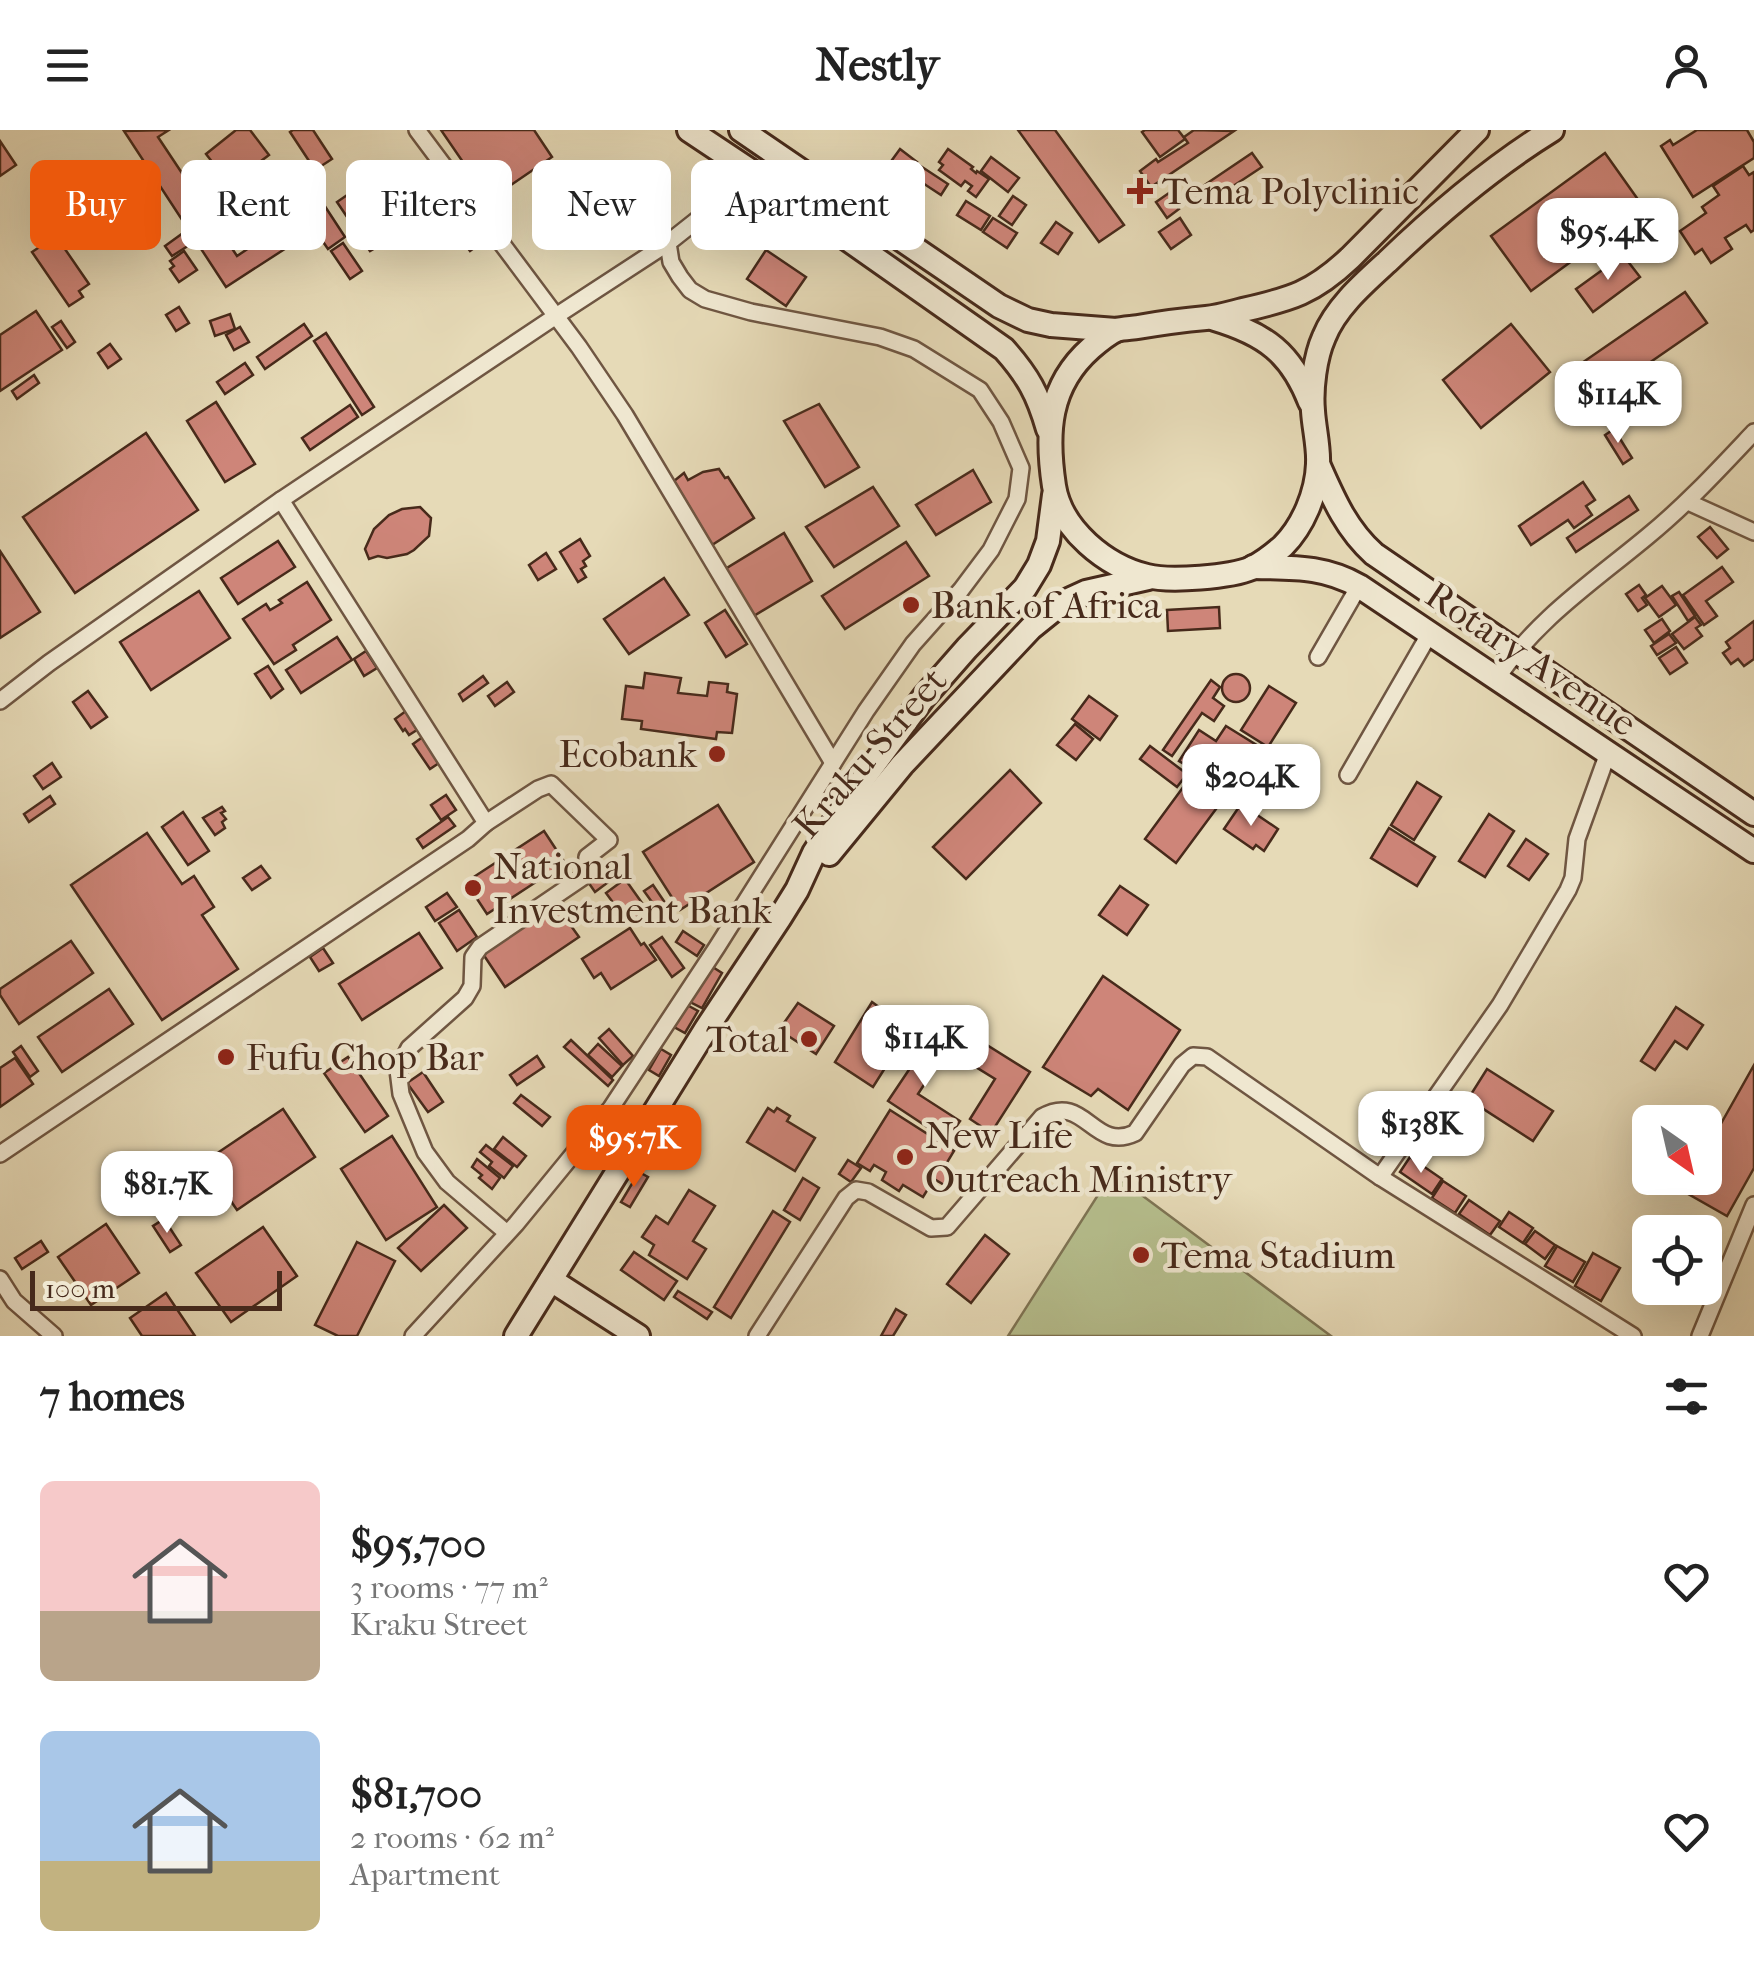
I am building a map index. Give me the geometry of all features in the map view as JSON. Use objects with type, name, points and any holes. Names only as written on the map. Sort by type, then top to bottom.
[{"type":"main road","points":[[689,130],[734,160]]},
{"type":"main road","points":[[741,130],[999,306],[1050,326],[1116,330],[1212,318],[1308,292],[1328,278],[1477,130]]},
{"type":"main road","points":[[863,250],[1004,349],[1021,368],[1039,398],[1049,435],[1054,492],[1069,523],[1095,551],[1150,578],[1226,575],[1253,567],[1283,546],[1301,522],[1312,497],[1318,464],[1312,406],[1318,358],[1324,336],[1348,300],[1445,208],[1492,170],[1552,130]]},
{"type":"main road","points":[[1212,318],[1242,327],[1268,341],[1302,380],[1312,406]]},
{"type":"main road","points":[[1049,435],[1055,402],[1065,378],[1079,359],[1116,330]]},
{"type":"main road","name":"Rotary Avenue","points":[[1318,464],[1336,504],[1360,542],[1754,814]]},
{"type":"main road","name":"Kraku Street","points":[[516,1336],[797,890],[814,853],[882,751],[967,648],[1025,588],[1048,541],[1054,492]]},
{"type":"main road","name":"Rotary Avenue","points":[[1253,567],[1321,570],[1360,586],[1754,852]]},
{"type":"main road","name":"Kraku Street","points":[[797,890],[902,764],[1031,628],[1062,603],[1086,592],[1150,578]]},
{"type":"main road","points":[[551,1280],[638,1336]]},
{"type":"street","points":[[417,130],[556,316],[650,454],[832,763]]},
{"type":"street","points":[[671,241],[691,225]]},
{"type":"street","points":[[0,701],[281,500],[657,250]]},
{"type":"street","points":[[413,1336],[507,1234],[611,1108],[866,710],[991,550],[1017,499],[1021,468],[980,390],[914,349],[880,337],[704,299],[680,277],[669,250]]},
{"type":"street","points":[[1496,680],[1515,651],[1559,609],[1688,502],[1754,432]]},
{"type":"street","points":[[281,500],[486,823]]},
{"type":"street","points":[[1688,502],[1754,532]]},
{"type":"street","points":[[1318,656],[1360,586]]},
{"type":"street","points":[[1348,775],[1430,633]]},
{"type":"street","points":[[1380,1176],[1500,1005],[1568,890],[1577,839],[1608,753]]},
{"type":"street","points":[[0,1154],[468,840],[486,823],[551,784],[610,840],[587,857],[586,875],[480,947],[473,957],[472,986],[465,998],[410,1048],[398,1070],[400,1094],[425,1152],[447,1182],[507,1234]]},
{"type":"street","points":[[757,1336],[846,1198],[856,1190],[868,1192],[931,1228],[946,1227],[1042,1117],[1066,1109],[1113,1138],[1124,1138],[1135,1133],[1182,1065],[1193,1056],[1207,1057],[1380,1176],[1633,1336]]},
{"type":"street","points":[[1700,1336],[1754,1205]]},
{"type":"street","points":[[0,1279],[14,1301],[54,1336]]},
{"type":"street","points":[[0,1311],[14,1301]]},
{"type":"green space","name":"Tema Stadium","points":[[1112,1173],[1331,1336],[1008,1336]]},
{"type":"building","points":[[169,130],[158,137],[181,172],[181,218],[161,188],[161,160],[143,160],[124,131]]},
{"type":"building","points":[[236,130],[250,130],[269,155],[262,160],[211,160],[206,154]]},
{"type":"building","points":[[313,130],[332,159],[326,163],[308,160],[290,132]]},
{"type":"building","points":[[441,130],[534,130],[552,157],[532,160],[532,171],[512,184],[512,160],[462,160]]},
{"type":"building","points":[[1018,130],[1055,130],[1124,225],[1099,242]]},
{"type":"building","points":[[1178,130],[1185,139],[1160,157],[1142,132]]},
{"type":"building","points":[[1194,130],[1234,131],[1151,187],[1140,171],[1188,143],[1184,137]]},
{"type":"building","points":[[1697,130],[1747,130],[1754,142],[1754,158],[1693,197],[1661,146],[1670,140],[1673,145]]},
{"type":"building","points":[[0,141],[16,165],[0,176]]},
{"type":"building","points":[[900,149],[914,160],[892,160]]},
{"type":"building","points":[[948,149],[989,179],[976,197],[968,191],[972,186],[965,181],[961,186],[939,170],[943,165],[939,162]]},
{"type":"building","points":[[1252,153],[1262,167],[1212,200],[1203,186]]},
{"type":"building","points":[[1605,153],[1644,208],[1531,291],[1491,236]]},
{"type":"building","points":[[991,157],[1019,178],[1008,192],[981,171]]},
{"type":"building","points":[[1743,166],[1749,175],[1754,172],[1754,230],[1751,232],[1746,225],[1725,238],[1732,249],[1711,263],[1702,249],[1695,254],[1680,231],[1706,213],[1702,207],[1719,195],[1713,186]]},
{"type":"building","points":[[925,169],[948,184],[941,195],[925,185]]},
{"type":"building","points":[[1169,193],[1179,209],[1167,218],[1156,202]]},
{"type":"building","points":[[346,196],[346,215],[337,202]]},
{"type":"building","points":[[1013,196],[1026,205],[1012,225],[999,216]]},
{"type":"building","points":[[966,201],[990,216],[981,230],[957,215]]},
{"type":"building","points":[[326,208],[345,237],[328,249],[326,246]]},
{"type":"building","points":[[993,218],[1017,233],[1007,248],[983,232]]},
{"type":"building","points":[[1180,218],[1191,235],[1171,249],[1159,232]]},
{"type":"building","points":[[1056,222],[1072,233],[1058,254],[1041,243]]},
{"type":"building","points":[[181,234],[182,250],[172,256],[165,246]]},
{"type":"building","points":[[343,243],[362,271],[350,279],[331,251]]},
{"type":"building","points":[[66,250],[89,284],[79,291],[83,297],[69,306],[32,252]]},
{"type":"building","points":[[202,250],[233,250],[237,256],[246,250],[283,250],[226,287]]},
{"type":"building","points":[[766,250],[806,277],[786,306],[747,279]]},
{"type":"building","points":[[184,251],[197,270],[179,282],[170,269],[174,266],[170,261]]},
{"type":"building","points":[[1623,255],[1640,277],[1593,312],[1576,289]]},
{"type":"building","points":[[1685,292],[1707,323],[1597,399],[1576,367]]},
{"type":"building","points":[[179,307],[189,323],[176,331],[166,315]]},
{"type":"building","points":[[36,311],[62,350],[0,391],[0,335]]},
{"type":"building","points":[[230,314],[235,329],[215,336],[210,321]]},
{"type":"building","points":[[61,321],[75,342],[67,348],[52,327]]},
{"type":"building","points":[[304,324],[312,336],[265,369],[257,357]]},
{"type":"building","points":[[1511,324],[1550,372],[1481,428],[1443,380]]},
{"type":"building","points":[[240,327],[249,342],[234,350],[226,335]]},
{"type":"building","points":[[326,333],[374,407],[362,415],[314,341]]},
{"type":"building","points":[[110,344],[121,359],[108,368],[98,353]]},
{"type":"building","points":[[245,363],[253,375],[225,394],[217,382]]},
{"type":"building","points":[[34,375],[39,383],[17,399],[12,391]]},
{"type":"building","points":[[216,402],[255,464],[225,482],[187,421]]},
{"type":"building","points":[[819,404],[859,467],[825,487],[784,421]]},
{"type":"building","points":[[350,405],[358,417],[310,450],[302,438]]},
{"type":"building","points":[[1614,429],[1632,458],[1623,464],[1605,435]]},
{"type":"building","points":[[146,433],[198,510],[75,593],[23,517]]},
{"type":"building","points":[[719,469],[754,518],[712,545],[674,481],[684,473],[688,480]]},
{"type":"building","points":[[973,470],[991,502],[936,535],[916,505]]},
{"type":"building","points":[[1583,482],[1595,500],[1586,506],[1592,515],[1574,528],[1568,520],[1531,545],[1519,526]]},
{"type":"building","points":[[873,487],[899,526],[834,567],[806,527]]},
{"type":"building","points":[[1629,496],[1638,510],[1576,552],[1567,538]]},
{"type":"building","points":[[420,507],[431,518],[429,536],[407,554],[369,559],[365,549],[374,529],[389,515]]},
{"type":"building","points":[[1710,527],[1728,549],[1717,558],[1698,537]]},
{"type":"building","points":[[784,533],[812,581],[752,617],[722,571]]},
{"type":"building","points":[[580,539],[590,556],[581,569],[586,577],[578,582],[560,552]]},
{"type":"building","points":[[278,541],[295,567],[238,604],[221,578]]},
{"type":"building","points":[[906,542],[929,576],[845,629],[822,596]]},
{"type":"building","points":[[0,551],[40,612],[0,638]]},
{"type":"building","points":[[546,553],[556,569],[538,580],[529,565]]},
{"type":"building","points":[[1722,567],[1733,582],[1706,601],[1717,616],[1704,625],[1683,595]]},
{"type":"building","points":[[664,578],[689,615],[629,654],[604,619]]},
{"type":"building","points":[[307,582],[331,620],[293,645],[296,650],[274,664],[243,619],[266,604],[270,610]]},
{"type":"building","points":[[1639,585],[1647,605],[1638,611],[1626,594]]},
{"type":"building","points":[[1662,586],[1676,605],[1659,617],[1645,598]]},
{"type":"building","points":[[199,591],[230,638],[151,690],[120,642]]},
{"type":"building","points":[[1679,592],[1695,616],[1688,621],[1672,596]]},
{"type":"building","points":[[1219,607],[1220,628],[1168,631],[1167,610]]},
{"type":"building","points":[[725,610],[747,644],[726,657],[705,623]]},
{"type":"building","points":[[1695,617],[1702,636],[1684,649],[1672,634]]},
{"type":"building","points":[[1662,619],[1670,631],[1654,643],[1645,630]]},
{"type":"building","points":[[1754,621],[1754,659],[1744,666],[1738,659],[1731,664],[1723,653],[1730,648],[1726,642]]},
{"type":"building","points":[[1669,634],[1676,643],[1657,655],[1651,646]]},
{"type":"building","points":[[337,637],[352,660],[301,693],[286,670]]},
{"type":"building","points":[[1676,647],[1687,663],[1670,674],[1659,658]]},
{"type":"building","points":[[366,651],[377,668],[364,676],[354,659]]},
{"type":"building","points":[[268,666],[283,689],[271,698],[255,674]]},
{"type":"building","points":[[645,673],[681,678],[678,693],[707,696],[709,682],[728,684],[727,692],[737,694],[732,733],[717,732],[716,739],[641,729],[642,721],[622,719],[626,686],[643,688]]},
{"type":"building","points":[[1236,674],[1246,678],[1250,688],[1246,698],[1236,702],[1226,698],[1222,688],[1226,678]]},
{"type":"building","points":[[483,676],[488,683],[463,701],[459,694]]},
{"type":"building","points":[[1211,680],[1220,687],[1213,698],[1224,706],[1214,721],[1202,713],[1172,756],[1163,750]]},
{"type":"building","points":[[507,682],[514,692],[495,706],[488,696]]},
{"type":"building","points":[[1269,686],[1296,703],[1268,747],[1241,730]]},
{"type":"building","points":[[88,691],[107,717],[91,728],[73,702]]},
{"type":"building","points":[[1089,696],[1117,716],[1100,740],[1072,719]]},
{"type":"building","points":[[406,711],[420,728],[409,735],[395,719]]},
{"type":"building","points":[[1075,724],[1093,739],[1076,760],[1057,745]]},
{"type":"building","points":[[1226,726],[1263,749],[1234,795],[1179,761],[1199,730],[1216,741]]},
{"type":"building","points":[[424,736],[442,761],[430,769],[413,744]]},
{"type":"building","points":[[1150,746],[1187,774],[1177,787],[1140,759]]},
{"type":"building","points":[[52,763],[61,777],[43,789],[34,776]]},
{"type":"building","points":[[1010,770],[1041,803],[966,879],[933,847]]},
{"type":"building","points":[[1417,782],[1441,797],[1414,840],[1391,825]]},
{"type":"building","points":[[1184,786],[1216,809],[1176,863],[1145,839]]},
{"type":"building","points":[[446,795],[456,810],[441,820],[431,805]]},
{"type":"building","points":[[50,796],[55,804],[29,822],[24,814]]},
{"type":"building","points":[[1241,804],[1278,829],[1264,851],[1256,845],[1253,849],[1224,829]]},
{"type":"building","points":[[718,805],[754,862],[680,910],[643,852]]},
{"type":"building","points":[[222,807],[225,828],[215,835],[203,818]]},
{"type":"building","points":[[183,812],[209,851],[188,865],[162,827]]},
{"type":"building","points":[[1489,814],[1514,831],[1485,877],[1459,861]]},
{"type":"building","points":[[448,817],[455,826],[423,848],[417,839]]},
{"type":"building","points":[[1389,828],[1435,857],[1417,886],[1371,858]]},
{"type":"building","points":[[544,831],[565,863],[487,914],[466,882]]},
{"type":"building","points":[[147,833],[182,884],[194,876],[214,907],[202,915],[238,969],[162,1020],[71,885]]},
{"type":"building","points":[[1526,839],[1548,854],[1529,880],[1508,866]]},
{"type":"building","points":[[261,866],[270,878],[252,890],[243,878]]},
{"type":"building","points":[[602,868],[611,880],[595,892],[586,879]]},
{"type":"building","points":[[625,879],[647,910],[628,923],[606,893]]},
{"type":"building","points":[[653,885],[670,910],[662,916],[644,891]]},
{"type":"building","points":[[1120,886],[1148,905],[1127,935],[1099,915]]},
{"type":"building","points":[[447,893],[457,907],[435,921],[426,907]]},
{"type":"building","points":[[563,903],[575,919],[569,923],[579,937],[505,987],[483,954]]},
{"type":"building","points":[[459,910],[477,937],[457,951],[439,923]]},
{"type":"building","points":[[630,928],[656,960],[611,989],[601,973],[594,978],[582,959]]},
{"type":"building","points":[[683,931],[704,945],[697,956],[676,942]]},
{"type":"building","points":[[419,933],[442,968],[362,1020],[339,984]]},
{"type":"building","points":[[662,937],[684,968],[672,977],[650,945]]},
{"type":"building","points":[[71,941],[93,973],[19,1024],[0,989]]},
{"type":"building","points":[[323,948],[333,963],[319,971],[310,957]]},
{"type":"building","points":[[711,966],[722,973],[702,1008],[690,1002]]},
{"type":"building","points":[[1103,976],[1180,1030],[1128,1110],[1098,1089],[1091,1096],[1043,1067]]},
{"type":"building","points":[[109,989],[133,1024],[62,1072],[38,1037]]},
{"type":"building","points":[[872,1002],[905,1026],[901,1032],[906,1036],[886,1066],[874,1060],[885,1068],[873,1087],[835,1062]]},
{"type":"building","points":[[798,1003],[834,1026],[816,1054],[779,1030]]},
{"type":"building","points":[[687,1005],[698,1011],[685,1033],[674,1027]]},
{"type":"building","points":[[1676,1007],[1703,1025],[1687,1049],[1675,1041],[1655,1070],[1641,1061]]},
{"type":"building","points":[[609,1029],[633,1056],[623,1065],[599,1038]]},
{"type":"building","points":[[963,1030],[1030,1072],[991,1133],[970,1119],[995,1079],[950,1051]]},
{"type":"building","points":[[935,1031],[952,1042],[918,1094],[960,1121],[947,1140],[888,1101]]},
{"type":"building","points":[[571,1040],[613,1080],[608,1086],[564,1047]]},
{"type":"building","points":[[598,1044],[622,1066],[612,1077],[588,1055]]},
{"type":"building","points":[[21,1046],[38,1071],[30,1077],[13,1052]]},
{"type":"building","points":[[661,1049],[671,1055],[659,1076],[649,1070]]},
{"type":"building","points":[[537,1056],[544,1067],[517,1085],[510,1075]]},
{"type":"building","points":[[348,1057],[388,1116],[365,1132],[324,1073]]},
{"type":"building","points":[[15,1058],[33,1084],[0,1107],[0,1068]]},
{"type":"building","points":[[1754,1065],[1754,1168],[1727,1216],[1690,1195],[1722,1195],[1722,1122]]},
{"type":"building","points":[[1487,1069],[1553,1111],[1533,1141],[1468,1099]]},
{"type":"building","points":[[423,1072],[443,1102],[428,1112],[407,1083]]},
{"type":"building","points":[[521,1095],[550,1117],[542,1126],[514,1103]]},
{"type":"building","points":[[768,1108],[774,1112],[777,1108],[790,1116],[787,1121],[815,1138],[795,1171],[747,1142]]},
{"type":"building","points":[[283,1109],[315,1157],[237,1210],[204,1162]]},
{"type":"building","name":"New Life Outreach Ministry","points":[[890,1110],[954,1151],[943,1169],[953,1175],[946,1186],[934,1179],[923,1197],[903,1185],[899,1191],[882,1180],[886,1172],[874,1165],[870,1171],[857,1163]]},
{"type":"building","points":[[392,1136],[437,1207],[386,1240],[341,1169]]},
{"type":"building","points":[[503,1137],[526,1156],[517,1167],[494,1149]]},
{"type":"building","points":[[486,1145],[513,1166],[504,1178],[480,1152]]},
{"type":"building","points":[[1410,1157],[1442,1179],[1432,1194],[1400,1172]]},
{"type":"building","points":[[477,1159],[500,1178],[492,1189],[472,1167]]},
{"type":"building","points":[[848,1160],[861,1168],[851,1182],[839,1174]]},
{"type":"building","points":[[185,1163],[192,1174],[176,1185],[169,1175]]},
{"type":"building","points":[[639,1172],[648,1177],[630,1207],[621,1202]]},
{"type":"building","points":[[803,1178],[819,1188],[800,1220],[784,1210]]},
{"type":"building","points":[[1443,1181],[1466,1196],[1455,1213],[1432,1198]]},
{"type":"building","points":[[689,1190],[715,1206],[693,1241],[706,1249],[687,1279],[649,1255],[654,1245],[642,1237],[656,1216],[668,1224]]},
{"type":"building","points":[[1469,1200],[1500,1221],[1490,1235],[1459,1214]]},
{"type":"building","points":[[444,1205],[467,1228],[421,1271],[398,1248]]},
{"type":"building","points":[[773,1211],[790,1222],[731,1318],[714,1307]]},
{"type":"building","points":[[1509,1212],[1533,1228],[1523,1243],[1499,1227]]},
{"type":"building","points":[[164,1219],[181,1245],[170,1252],[153,1226]]},
{"type":"building","points":[[106,1224],[139,1273],[91,1305],[58,1257]]},
{"type":"building","points":[[263,1227],[297,1276],[231,1322],[196,1273]]},
{"type":"building","points":[[1535,1231],[1555,1245],[1545,1259],[1525,1244]]},
{"type":"building","points":[[985,1235],[1009,1254],[971,1303],[947,1284]]},
{"type":"building","points":[[41,1241],[48,1252],[22,1269],[15,1258]]},
{"type":"building","points":[[357,1242],[395,1261],[357,1336],[338,1336],[315,1325]]},
{"type":"building","points":[[1557,1246],[1585,1262],[1573,1282],[1545,1266]]},
{"type":"building","points":[[634,1252],[677,1281],[664,1300],[621,1270]]},
{"type":"building","points":[[1593,1253],[1620,1268],[1601,1301],[1575,1286]]},
{"type":"building","points":[[678,1291],[712,1312],[707,1319],[674,1297]]},
{"type":"building","points":[[166,1293],[195,1336],[142,1336],[130,1318]]},
{"type":"building","points":[[896,1309],[906,1315],[893,1336],[881,1336]]},
{"type":"place","name":"Tema Polyclinic","points":[[1140,191]]},
{"type":"place","name":"Bank of Africa","points":[[911,605]]},
{"type":"place","name":"Ecobank","points":[[717,754]]},
{"type":"place","name":"National Investment Bank","points":[[473,888]]},
{"type":"place","name":"Total","points":[[809,1039]]},
{"type":"place","name":"Fufu Chop Bar","points":[[226,1057]]},
{"type":"place","name":"New Life Outreach Ministry","points":[[905,1157]]},
{"type":"place","name":"Tema Stadium","points":[[1141,1255]]}]
